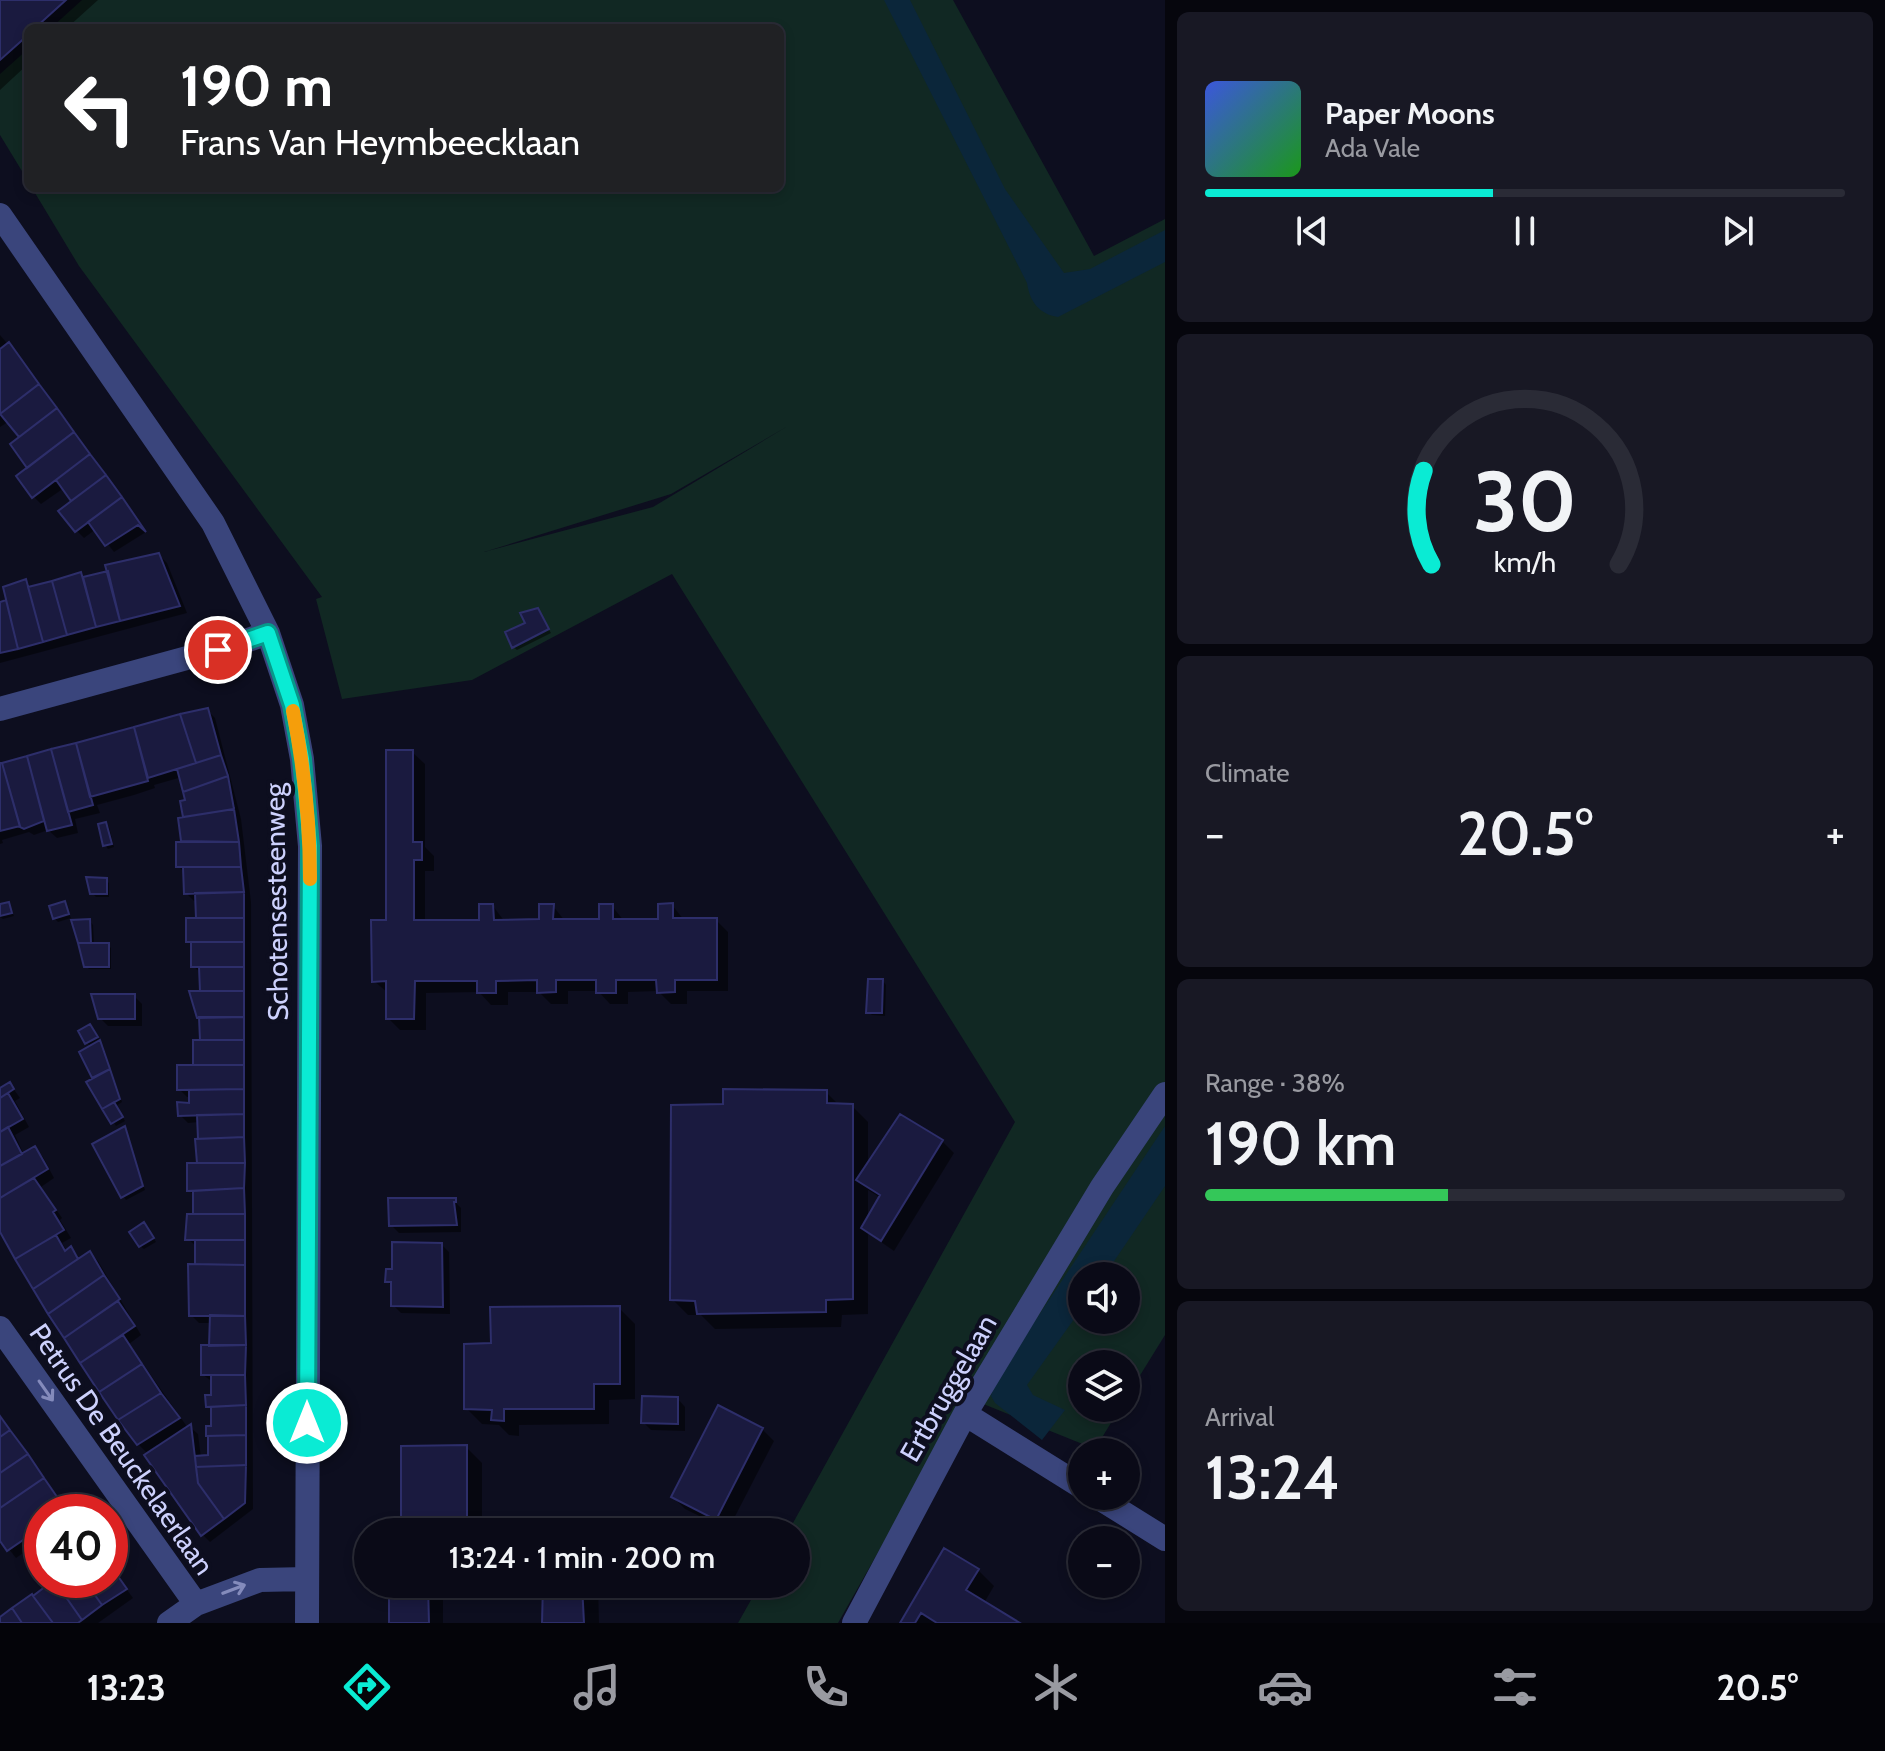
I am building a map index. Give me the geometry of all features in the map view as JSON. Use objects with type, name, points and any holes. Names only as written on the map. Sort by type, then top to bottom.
[{"type":"street","name":"Schotensesteenweg","points":[[0,215],[213,523],[268,633],[292,705],[302,759],[310,846],[307,1623]]},
{"type":"street","points":[[0,709],[231,646],[268,633]]},
{"type":"street","name":"Ertbruggelaan","points":[[854,1623],[965,1414],[1102,1187],[1165,1094]]},
{"type":"street","name":"Petrus De Beuckelaerlaan","points":[[0,1328],[196,1604]]},
{"type":"street","points":[[965,1414],[1068,1478]]},
{"type":"street","points":[[1118,1510],[1165,1539]]},
{"type":"street","points":[[169,1623],[196,1604],[260,1580],[307,1579]]},
{"type":"green space","points":[[82,0],[953,0],[1094,256],[1165,219],[1165,1335],[1140,1375],[1140,1350],[1068,1350],[1068,1422],[1111,1422],[1102,1438],[1068,1438],[966,1397],[838,1623],[738,1623],[752,1598],[810,1598],[810,1518],[796,1518],[1015,1122],[672,574],[472,680],[342,699],[316,599],[322,597],[79,266],[34,192],[784,192],[784,24],[55,24]],"holes":[[[788,426],[653,507],[484,552],[671,494]]]},
{"type":"green space","points":[[24,53],[24,174],[0,135],[0,74]]},
{"type":"water","points":[[884,0],[910,0],[1005,189],[1064,273],[1090,269],[1165,230],[1165,262],[1058,317],[1041,310],[1030,296],[1027,283]]},
{"type":"water","points":[[1165,1126],[1165,1186],[1113,1262],[1074,1262]]},
{"type":"water","points":[[1068,1272],[1068,1328],[1027,1385],[1033,1395],[1065,1410],[1042,1440],[995,1403],[991,1396],[995,1381]]},
{"type":"building","points":[[0,0],[66,0],[39,24],[24,24],[24,39],[0,60]]},
{"type":"building","points":[[9,342],[39,384],[0,414],[0,349]]},
{"type":"building","points":[[39,384],[57,408],[19,437],[0,414]]},
{"type":"building","points":[[57,408],[74,432],[27,468],[10,444]]},
{"type":"building","points":[[74,432],[90,454],[32,498],[16,476]]},
{"type":"building","points":[[90,454],[106,475],[71,501],[56,480]]},
{"type":"building","points":[[106,475],[122,497],[75,532],[58,511]]},
{"type":"building","points":[[122,497],[146,532],[138,525],[105,546],[88,522]]},
{"type":"building","points":[[159,553],[180,606],[120,621],[105,565]]},
{"type":"building","points":[[108,571],[120,621],[96,627],[83,577]]},
{"type":"building","points":[[81,572],[96,627],[67,635],[52,581]]},
{"type":"building","points":[[26,579],[43,642],[18,649],[3,587]]},
{"type":"building","points":[[52,581],[67,635],[43,642],[28,587]]},
{"type":"building","points":[[6,600],[18,649],[0,653],[0,602]]},
{"type":"building","points":[[538,608],[549,629],[512,648],[505,632],[525,623],[520,613]]},
{"type":"building","points":[[208,708],[221,755],[196,763],[180,714]]},
{"type":"building","points":[[180,714],[196,763],[148,778],[134,727]]},
{"type":"building","points":[[134,727],[148,781],[90,797],[76,743]]},
{"type":"building","points":[[76,743],[93,805],[68,812],[51,749]]},
{"type":"building","points":[[51,749],[72,825],[47,831],[27,756]]},
{"type":"building","points":[[386,750],[413,750],[413,842],[422,842],[422,860],[414,860],[414,920],[479,920],[479,904],[493,904],[494,920],[539,919],[539,904],[554,904],[553,919],[599,919],[599,904],[613,904],[613,919],[658,919],[658,904],[673,903],[673,918],[717,918],[717,980],[675,980],[675,992],[657,993],[656,980],[616,980],[616,993],[596,993],[596,980],[556,980],[556,992],[537,993],[537,980],[496,981],[496,993],[477,993],[477,981],[415,981],[414,1019],[386,1019],[386,981],[372,982],[371,920],[386,920]]},
{"type":"building","points":[[221,755],[228,776],[183,792],[177,769]]},
{"type":"building","points":[[27,756],[44,821],[24,829],[20,827],[2,763]]},
{"type":"building","points":[[0,763],[20,826],[0,831]]},
{"type":"building","points":[[228,776],[234,809],[183,817],[180,801],[185,800],[183,792]]},
{"type":"building","points":[[234,809],[239,842],[181,841],[178,818]]},
{"type":"building","points":[[106,822],[112,844],[103,846],[98,824]]},
{"type":"building","points":[[176,842],[239,842],[241,867],[176,867]]},
{"type":"building","points":[[183,867],[241,867],[244,892],[184,894]]},
{"type":"building","points":[[86,877],[107,878],[107,894],[90,894]]},
{"type":"building","points":[[244,892],[244,918],[196,918],[195,893]]},
{"type":"building","points":[[65,901],[69,914],[53,919],[49,906]]},
{"type":"building","points":[[9,902],[12,913],[0,916],[0,904]]},
{"type":"building","points":[[186,918],[244,918],[244,942],[186,942]]},
{"type":"building","points":[[90,919],[91,943],[78,943],[71,920]]},
{"type":"building","points":[[191,942],[244,942],[244,967],[191,967]]},
{"type":"building","points":[[78,943],[109,943],[109,967],[84,967]]},
{"type":"building","points":[[199,967],[244,967],[244,991],[200,991]]},
{"type":"building","points":[[868,979],[883,979],[882,1013],[866,1013]]},
{"type":"building","points":[[189,991],[244,991],[244,1017],[197,1018]]},
{"type":"building","points":[[91,994],[135,994],[135,1019],[98,1019]]},
{"type":"building","points":[[199,1017],[244,1017],[244,1040],[200,1040]]},
{"type":"building","points":[[90,1024],[98,1037],[85,1044],[78,1031]]},
{"type":"building","points":[[100,1040],[110,1069],[92,1078],[79,1052]]},
{"type":"building","points":[[193,1040],[244,1040],[244,1065],[193,1065]]},
{"type":"building","points":[[177,1065],[244,1065],[244,1089],[177,1090]]},
{"type":"building","points":[[110,1069],[120,1099],[102,1109],[86,1082]]},
{"type":"building","points":[[10,1082],[14,1089],[0,1098],[0,1088]]},
{"type":"building","points":[[244,1089],[244,1114],[178,1116],[177,1102],[189,1103],[189,1090]]},
{"type":"building","points":[[723,1089],[827,1090],[827,1103],[853,1104],[853,1299],[826,1300],[826,1312],[697,1314],[695,1301],[670,1300],[671,1105],[723,1104]]},
{"type":"building","points":[[8,1093],[23,1119],[0,1132],[0,1098]]},
{"type":"building","points":[[114,1102],[123,1117],[111,1124],[102,1109]]},
{"type":"building","points":[[244,1114],[244,1137],[198,1139],[197,1115]]},
{"type":"building","points":[[900,1114],[943,1140],[881,1241],[861,1228],[880,1195],[856,1180]]},
{"type":"building","points":[[125,1126],[143,1186],[121,1198],[92,1144]]},
{"type":"building","points":[[8,1127],[22,1154],[0,1166],[0,1132]]},
{"type":"building","points":[[244,1137],[245,1163],[197,1163],[195,1139]]},
{"type":"building","points":[[35,1146],[48,1169],[0,1198],[0,1166]]},
{"type":"building","points":[[187,1163],[245,1163],[244,1188],[187,1191]]},
{"type":"building","points":[[34,1178],[56,1210],[53,1212],[64,1230],[15,1259],[0,1232],[0,1198]]},
{"type":"building","points":[[244,1188],[245,1214],[193,1214],[193,1191]]},
{"type":"building","points":[[388,1198],[456,1198],[457,1225],[389,1226]]},
{"type":"building","points":[[187,1214],[245,1214],[245,1240],[185,1240]]},
{"type":"building","points":[[144,1222],[154,1238],[139,1247],[129,1232]]},
{"type":"building","points":[[56,1235],[65,1251],[71,1246],[78,1259],[33,1289],[15,1259]]},
{"type":"building","points":[[195,1240],[245,1240],[245,1265],[195,1264]]},
{"type":"building","points":[[392,1242],[442,1243],[443,1307],[391,1306],[391,1282],[385,1282],[386,1269],[392,1269]]},
{"type":"building","points":[[90,1251],[104,1275],[48,1314],[33,1289]]},
{"type":"building","points":[[188,1264],[245,1265],[245,1316],[189,1316]]},
{"type":"building","points":[[104,1275],[120,1299],[64,1338],[48,1314]]},
{"type":"building","points":[[118,1301],[135,1326],[80,1363],[64,1338]]},
{"type":"building","points":[[620,1306],[620,1384],[594,1384],[594,1409],[504,1409],[504,1421],[491,1420],[492,1410],[464,1409],[464,1344],[491,1343],[490,1307]]},
{"type":"building","points":[[210,1315],[245,1316],[246,1345],[209,1346]]},
{"type":"building","points":[[123,1335],[142,1364],[99,1392],[80,1363]]},
{"type":"building","points":[[201,1345],[246,1345],[245,1375],[201,1375]]},
{"type":"building","points":[[142,1364],[161,1393],[118,1420],[99,1392]]},
{"type":"building","points":[[211,1375],[245,1375],[246,1405],[206,1407],[205,1395],[211,1395]]},
{"type":"building","points":[[161,1393],[180,1418],[137,1445],[118,1420]]},
{"type":"building","points":[[642,1396],[678,1397],[678,1424],[641,1423]]},
{"type":"building","points":[[246,1405],[246,1435],[206,1436],[206,1426],[211,1426],[211,1407]]},
{"type":"building","points":[[718,1405],[763,1428],[717,1518],[671,1497]]},
{"type":"building","points":[[0,1416],[10,1430],[0,1437]]},
{"type":"building","points":[[191,1424],[198,1483],[224,1519],[201,1536],[144,1455]]},
{"type":"building","points":[[10,1430],[28,1454],[0,1473],[0,1437]]},
{"type":"building","points":[[246,1435],[246,1465],[196,1467],[195,1456],[208,1455],[208,1436]]},
{"type":"building","points":[[467,1445],[467,1518],[401,1518],[401,1446]]},
{"type":"building","points":[[28,1454],[44,1478],[0,1508],[0,1473]]},
{"type":"building","points":[[246,1465],[245,1503],[224,1519],[198,1483],[196,1467]]},
{"type":"building","points":[[44,1478],[55,1494],[24,1494],[24,1539],[7,1551],[0,1541],[0,1508]]},
{"type":"building","points":[[944,1548],[979,1569],[966,1590],[1020,1623],[937,1623],[921,1613],[915,1623],[900,1623]]},
{"type":"building","points":[[26,1598],[35,1598],[53,1623],[22,1623],[12,1608]]},
{"type":"building","points":[[34,1598],[67,1598],[82,1620],[78,1623],[53,1623]]},
{"type":"building","points":[[67,1598],[97,1598],[102,1605],[82,1620]]},
{"type":"building","points":[[97,1598],[113,1598],[102,1605]]},
{"type":"building","points":[[389,1598],[428,1598],[429,1623],[389,1623]]},
{"type":"building","points":[[543,1598],[583,1598],[584,1623],[542,1623]]},
{"type":"building","points":[[12,1608],[22,1623],[0,1623],[0,1617]]},
{"type":"slow traffic","points":[[293,711],[302,759],[310,879]]},
{"type":"route","points":[[218,650],[268,633],[292,705],[302,759],[310,846],[307,1423]]}]
